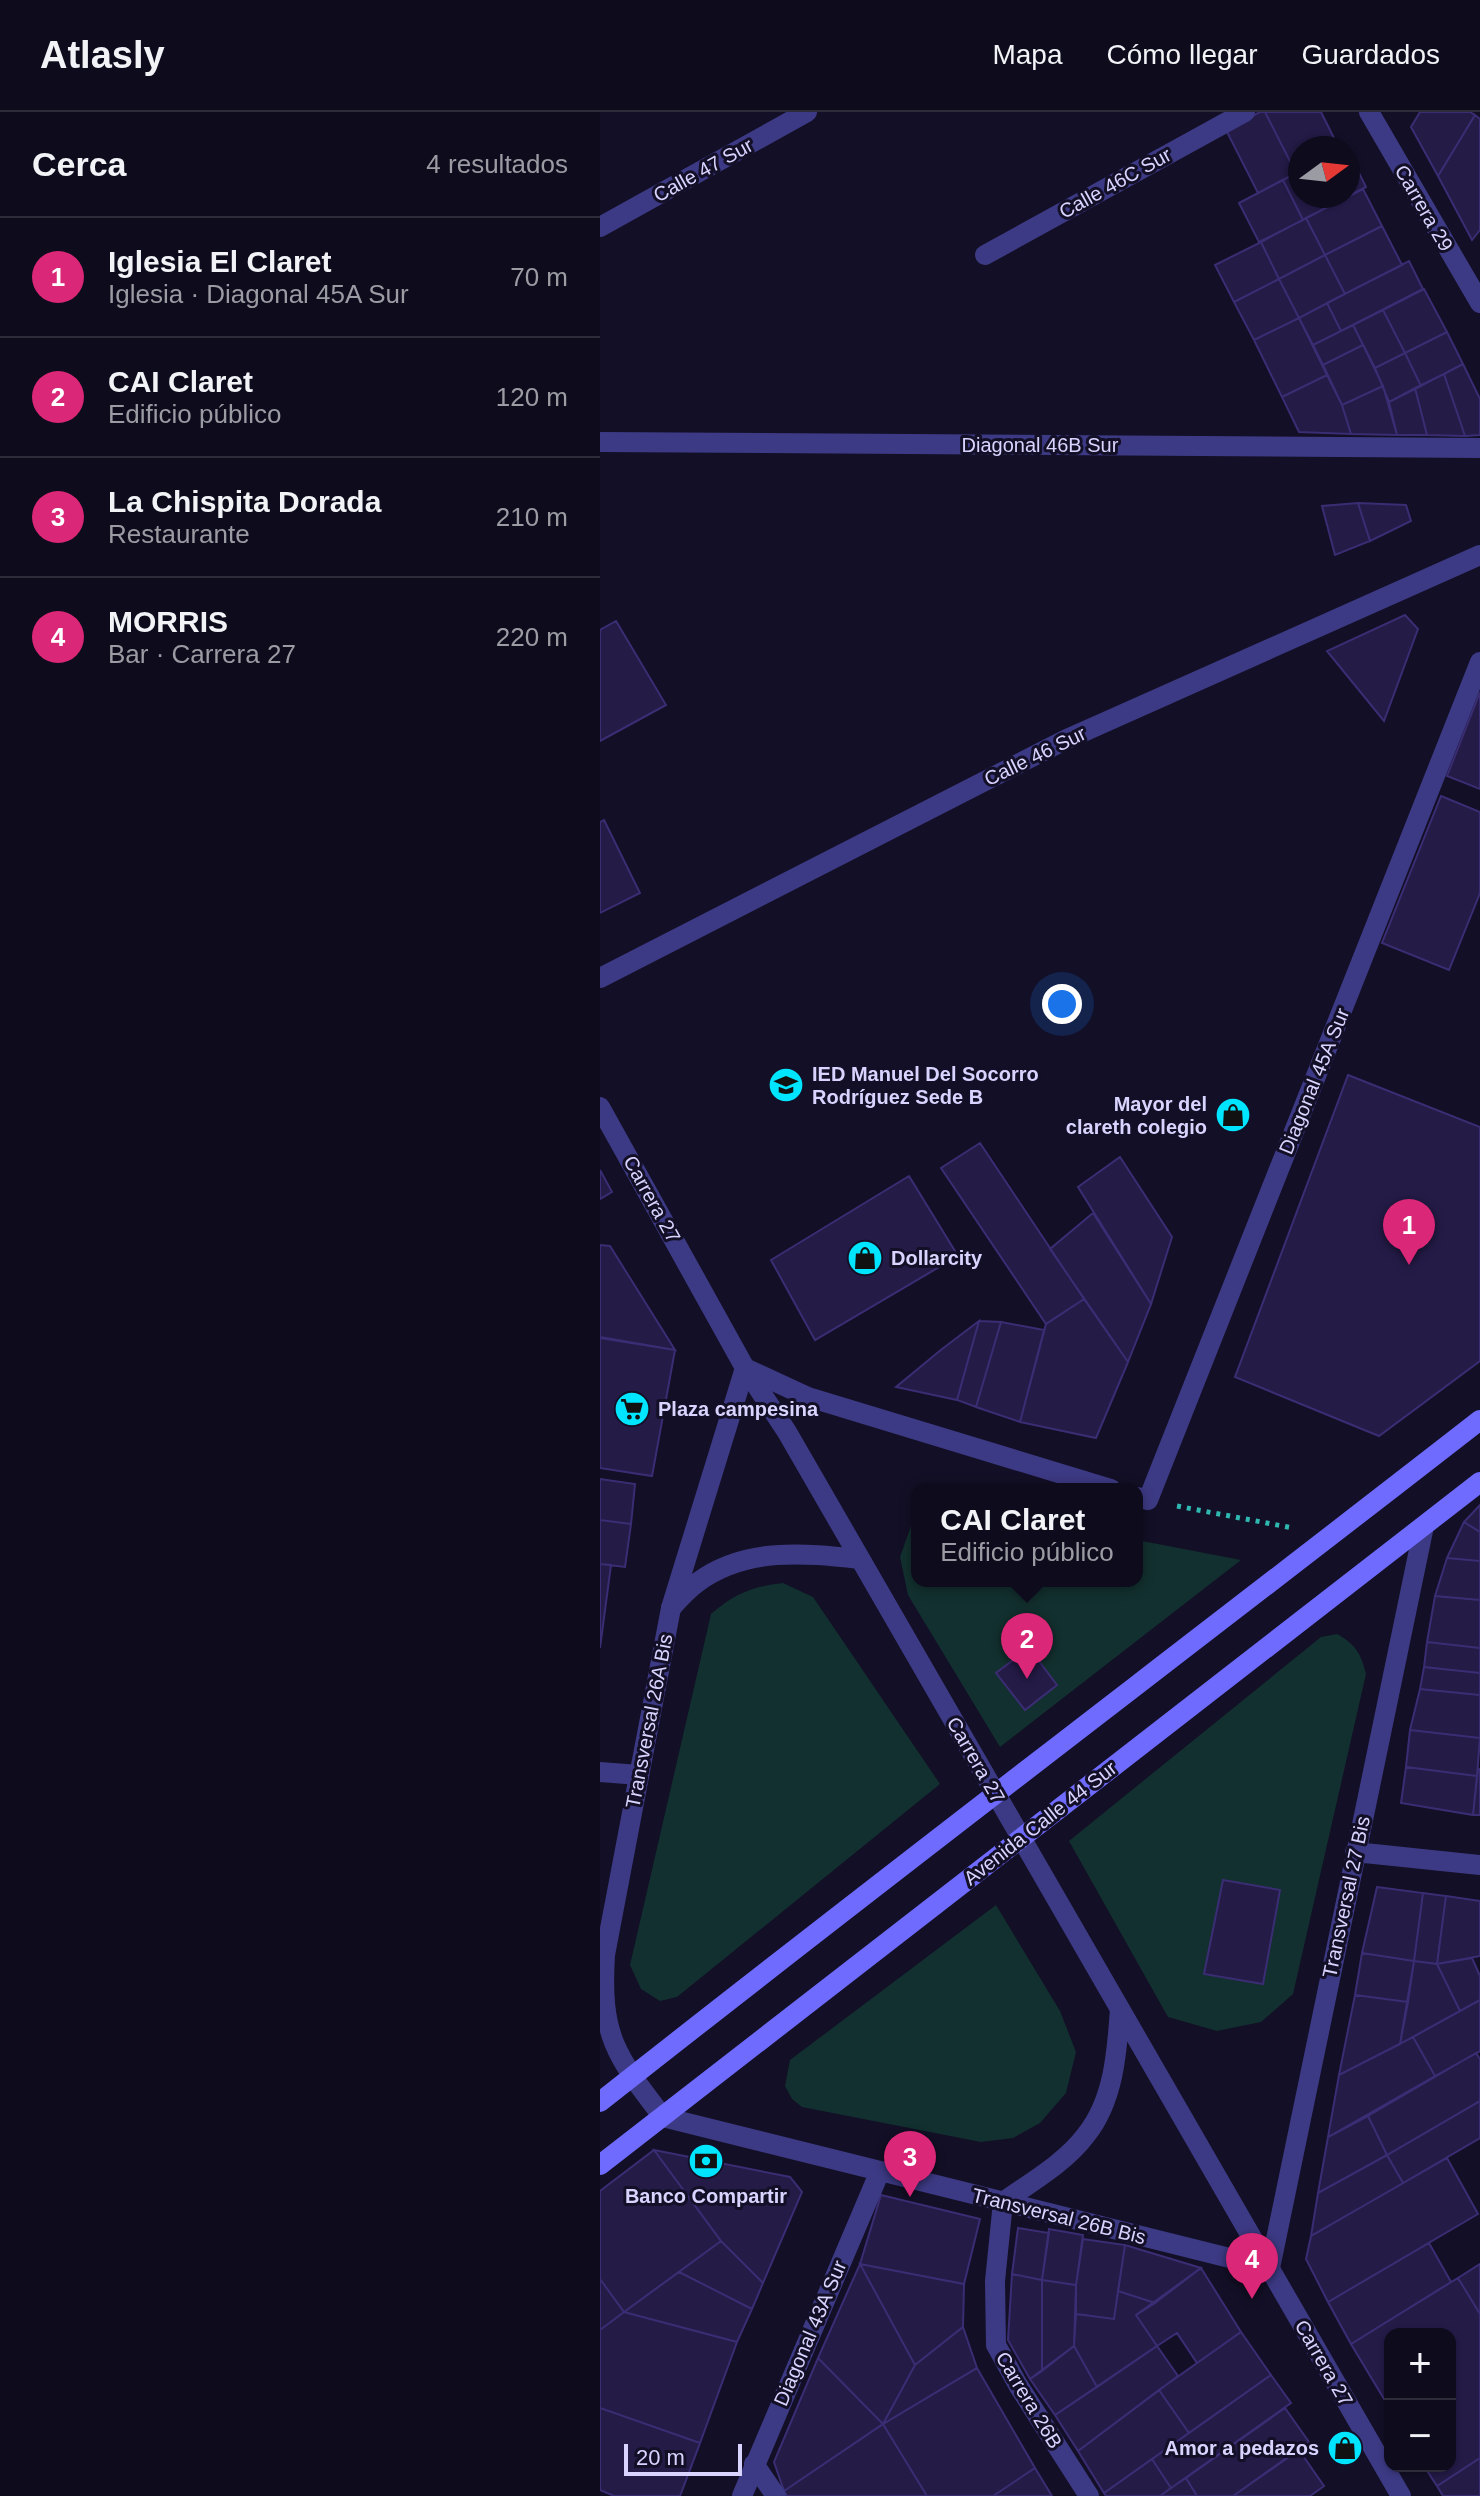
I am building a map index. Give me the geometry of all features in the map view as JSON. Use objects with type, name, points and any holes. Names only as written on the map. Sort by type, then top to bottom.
[{"type":"main road","points":[[600,2102],[813,1933],[1480,1420]]},
{"type":"main road","name":"Avenida Calle 44 Sur","points":[[600,2165],[1480,1482]]},
{"type":"street","name":"Calle 47 Sur","points":[[600,227],[807,112]]},
{"type":"street","name":"Calle 46C Sur","points":[[985,255],[1245,112]]},
{"type":"street","name":"Carrera 29","points":[[1369,112],[1480,303]]},
{"type":"street","name":"Diagonal 46B Sur","points":[[600,442],[1480,448]]},
{"type":"street","name":"Calle 46 Sur","points":[[600,978],[1065,740],[1480,555]]},
{"type":"street","name":"Diagonal 45A Sur","points":[[1143,1498],[1480,662]]},
{"type":"street","name":"Carrera 27","points":[[600,1107],[745,1368],[787,1432],[1401,2496]]},
{"type":"street","points":[[745,1368],[808,1397],[1091,1483]]},
{"type":"street","name":"Transversal 26A Bis","points":[[663,2117],[632,2077],[610,2038],[603,2011],[605,1955],[671,1608],[745,1368]]},
{"type":"street","name":"Transversal 27 Bis","points":[[1270,2268],[1424,1526]]},
{"type":"street","points":[[671,1608],[695,1583],[721,1568],[750,1559],[788,1554],[860,1559]]},
{"type":"street","points":[[600,1772],[639,1775]]},
{"type":"street","points":[[1355,1852],[1480,1865]]},
{"type":"street","points":[[1003,2202],[1063,2158],[1087,2135],[1105,2103],[1114,2072],[1120,2009]]},
{"type":"street","name":"Transversal 26B Bis","points":[[663,2117],[1270,2268]]},
{"type":"street","name":"Diagonal 43A Sur","points":[[742,2496],[880,2171]]},
{"type":"street","name":"Carrera 26B","points":[[1003,2202],[995,2281],[996,2345],[1089,2496]]},
{"type":"street","points":[[754,2464],[776,2496]]},
{"type":"path","points":[[1143,1498],[1306,1530]]},
{"type":"green space","points":[[911,1526],[911,1587],[1143,1587],[1143,1541],[1241,1560],[1000,1747],[908,1595],[900,1557]]},
{"type":"green space","points":[[783,1583],[813,1597],[940,1784],[677,1997],[660,2001],[641,1989],[630,1965],[711,1614],[744,1592]]},
{"type":"green space","points":[[1337,1634],[1356,1650],[1366,1674],[1293,1994],[1261,2022],[1217,2031],[1168,2017],[1069,1841],[1321,1637]]},
{"type":"green space","points":[[996,1905],[1060,2011],[1076,2052],[1066,2093],[1040,2123],[1013,2138],[981,2142],[802,2107],[792,2099],[785,2086],[790,2060]]},
{"type":"building","points":[[1265,112],[1288,157],[1288,177],[1258,193],[1226,130]]},
{"type":"building","points":[[1265,112],[1321,112],[1333,136],[1288,136],[1288,157]]},
{"type":"building","points":[[1420,112],[1470,112],[1475,115],[1438,176],[1411,127]]},
{"type":"building","points":[[1475,115],[1480,119],[1480,230],[1472,240],[1438,176]]},
{"type":"building","points":[[1360,175],[1366,187],[1360,190]]},
{"type":"building","points":[[1283,180],[1288,190],[1288,208],[1297,208],[1303,220],[1259,242],[1239,203]]},
{"type":"building","points":[[1363,189],[1382,226],[1325,255],[1306,218],[1326,208],[1360,208],[1360,191]]},
{"type":"building","points":[[1297,208],[1326,208],[1303,220]]},
{"type":"building","points":[[1306,218],[1325,255],[1279,279],[1261,242]]},
{"type":"building","points":[[1382,226],[1402,265],[1345,294],[1325,255]]},
{"type":"building","points":[[1261,242],[1279,279],[1234,302],[1215,265]]},
{"type":"building","points":[[1325,255],[1345,294],[1299,318],[1279,279]]},
{"type":"building","points":[[1409,261],[1423,289],[1341,331],[1327,303]]},
{"type":"building","points":[[1279,279],[1299,318],[1254,340],[1234,302]]},
{"type":"building","points":[[1424,289],[1447,332],[1405,353],[1383,310]]},
{"type":"building","points":[[1327,303],[1341,331],[1313,345],[1299,318]]},
{"type":"building","points":[[1383,310],[1405,353],[1375,368],[1353,325]]},
{"type":"building","points":[[1299,318],[1327,375],[1282,397],[1254,340]]},
{"type":"building","points":[[1353,325],[1363,345],[1323,365],[1313,345]]},
{"type":"building","points":[[1447,332],[1463,364],[1421,386],[1405,353]]},
{"type":"building","points":[[1363,345],[1383,386],[1342,405],[1323,365]]},
{"type":"building","points":[[1405,353],[1421,386],[1389,402],[1375,368]]},
{"type":"building","points":[[1463,364],[1480,399],[1480,435],[1465,436],[1444,374]]},
{"type":"building","points":[[1444,374],[1465,436],[1427,435],[1415,388]]},
{"type":"building","points":[[1327,375],[1342,405],[1351,434],[1299,432],[1282,397]]},
{"type":"building","points":[[1383,386],[1397,435],[1351,434],[1342,405]]},
{"type":"building","points":[[1415,388],[1427,435],[1397,435],[1389,402]]},
{"type":"building","points":[[1358,503],[1406,505],[1411,521],[1370,541]]},
{"type":"building","points":[[1358,503],[1370,541],[1335,555],[1322,506]]},
{"type":"building","points":[[1405,615],[1418,629],[1384,721],[1327,651]]},
{"type":"building","points":[[616,621],[666,705],[600,741],[600,630]]},
{"type":"building","points":[[1480,692],[1480,789],[1447,776]]},
{"type":"building","points":[[1441,796],[1480,812],[1480,893],[1449,970],[1382,943]]},
{"type":"building","points":[[604,820],[640,893],[600,913],[600,822]]},
{"type":"building","points":[[1348,1075],[1480,1127],[1480,1361],[1379,1436],[1235,1377]]},
{"type":"building","points":[[980,1143],[1084,1299],[1046,1324],[941,1168]]},
{"type":"building","points":[[1120,1157],[1172,1237],[1151,1304],[1078,1187]]},
{"type":"building","points":[[600,1170],[612,1192],[600,1199]]},
{"type":"building","name":"Dollarcity","points":[[909,1176],[958,1256],[815,1340],[771,1260]]},
{"type":"building","points":[[1093,1213],[1151,1304],[1128,1362],[1050,1249]]},
{"type":"building","points":[[600,1245],[610,1246],[675,1350],[600,1337]]},
{"type":"building","points":[[1084,1299],[1128,1362],[1096,1438],[1020,1422],[1046,1324]]},
{"type":"building","points":[[979,1321],[1001,1322],[976,1407],[957,1400]]},
{"type":"building","points":[[979,1321],[957,1400],[896,1387],[942,1349]]},
{"type":"building","points":[[1001,1322],[1044,1330],[1020,1422],[976,1407]]},
{"type":"building","name":"Plaza campesina","points":[[600,1338],[675,1350],[652,1476],[600,1468]]},
{"type":"building","points":[[600,1479],[635,1484],[631,1524],[600,1520]]},
{"type":"building","points":[[1480,1505],[1480,1532],[1464,1522]]},
{"type":"building","points":[[600,1520],[631,1524],[625,1567],[600,1564]]},
{"type":"building","points":[[1464,1522],[1480,1532],[1480,1561],[1447,1558]]},
{"type":"building","points":[[1447,1558],[1480,1561],[1480,1600],[1435,1596]]},
{"type":"building","points":[[600,1564],[611,1565],[600,1648]]},
{"type":"building","points":[[1435,1596],[1480,1600],[1480,1648],[1427,1642]]},
{"type":"building","points":[[1427,1642],[1480,1648],[1480,1673],[1424,1667]]},
{"type":"building","points":[[1029,1648],[1057,1685],[1025,1710],[996,1673]]},
{"type":"building","points":[[1424,1667],[1480,1673],[1480,1695],[1420,1689]]},
{"type":"building","points":[[1420,1689],[1480,1695],[1480,1738],[1410,1730]]},
{"type":"building","points":[[1410,1730],[1480,1738],[1477,1776],[1406,1767]]},
{"type":"building","points":[[1406,1767],[1477,1776],[1473,1815],[1401,1803]]},
{"type":"building","points":[[1478,1769],[1480,1815],[1473,1815]]},
{"type":"building","points":[[1223,1880],[1280,1890],[1263,1984],[1204,1974]]},
{"type":"building","points":[[1377,1887],[1423,1893],[1414,1961],[1362,1953]]},
{"type":"building","points":[[1423,1893],[1446,1896],[1437,1964],[1414,1961]]},
{"type":"building","points":[[1446,1896],[1480,1901],[1480,1956],[1437,1964]]},
{"type":"building","points":[[1362,1953],[1414,1961],[1408,2002],[1355,1995]]},
{"type":"building","points":[[1472,1958],[1480,1976],[1480,2000],[1460,2011],[1437,1964]]},
{"type":"building","points":[[1414,1961],[1437,1964],[1460,2011],[1400,2044]]},
{"type":"building","points":[[1355,1995],[1408,2002],[1400,2044],[1339,2075]]},
{"type":"building","points":[[1480,2000],[1480,2051],[1435,2076],[1413,2037]]},
{"type":"building","points":[[1413,2037],[1435,2076],[1328,2137],[1339,2075]]},
{"type":"building","points":[[1476,2053],[1480,2059],[1480,2101],[1387,2155],[1368,2116]]},
{"type":"building","points":[[1480,2101],[1480,2138],[1403,2183],[1387,2155]]},
{"type":"building","points":[[1368,2116],[1387,2155],[1318,2193],[1328,2137]]},
{"type":"building","points":[[654,2150],[721,2241],[624,2312],[600,2279],[600,2191]]},
{"type":"building","points":[[654,2150],[790,2177],[802,2192],[763,2283],[721,2241]]},
{"type":"building","points":[[1387,2155],[1403,2183],[1311,2236],[1318,2193]]},
{"type":"building","points":[[1447,2158],[1478,2214],[1328,2302],[1306,2259],[1311,2236]]},
{"type":"building","points":[[881,2195],[980,2219],[964,2284],[860,2264]]},
{"type":"building","points":[[1018,2228],[1049,2233],[1042,2280],[1012,2274]]},
{"type":"building","points":[[1049,2229],[1083,2235],[1076,2285],[1042,2280]]},
{"type":"building","points":[[1083,2239],[1125,2245],[1114,2319],[1076,2314],[1076,2285]]},
{"type":"building","points":[[721,2241],[763,2283],[752,2309],[679,2272]]},
{"type":"building","points":[[1429,2243],[1451,2282],[1351,2344],[1328,2302]]},
{"type":"building","points":[[1125,2245],[1201,2268],[1155,2303],[1118,2291]]},
{"type":"building","points":[[860,2264],[964,2284],[963,2327],[915,2365]]},
{"type":"building","points":[[860,2264],[915,2365],[883,2424],[818,2358]]},
{"type":"building","points":[[1480,2264],[1480,2314],[1458,2278]]},
{"type":"building","points":[[1201,2268],[1241,2332],[1197,2363],[1177,2333],[1157,2346],[1136,2315]]},
{"type":"building","points":[[679,2272],[752,2309],[737,2342],[624,2312]]},
{"type":"building","points":[[1012,2274],[1042,2280],[1042,2371],[1030,2379],[1008,2340]]},
{"type":"building","points":[[1458,2278],[1480,2314],[1480,2458],[1437,2486],[1428,2472],[1456,2472],[1456,2328],[1384,2328],[1384,2399],[1351,2344]]},
{"type":"building","points":[[600,2279],[624,2312],[600,2330]]},
{"type":"building","points":[[1042,2280],[1076,2285],[1074,2346],[1042,2371]]},
{"type":"building","points":[[1118,2291],[1155,2303],[1136,2315],[1157,2346],[1097,2387],[1074,2346],[1076,2314],[1114,2319]]},
{"type":"building","points":[[624,2312],[737,2342],[700,2443],[600,2408],[600,2330]]},
{"type":"building","points":[[963,2327],[977,2368],[883,2424],[915,2365]]},
{"type":"building","points":[[1241,2332],[1271,2375],[1189,2433],[1159,2390]]},
{"type":"building","points":[[1074,2346],[1097,2387],[1055,2415],[1030,2379]]},
{"type":"building","points":[[1157,2346],[1178,2376],[1078,2451],[1055,2415]]},
{"type":"building","points":[[818,2358],[883,2424],[784,2491],[774,2462]]},
{"type":"building","points":[[977,2368],[1035,2468],[993,2496],[927,2496],[883,2424]]},
{"type":"building","points":[[1271,2375],[1291,2403],[1171,2488],[1152,2459]]},
{"type":"building","points":[[1159,2390],[1189,2433],[1104,2493],[1078,2451]]},
{"type":"building","points":[[600,2408],[700,2443],[680,2496],[614,2496],[600,2490]]},
{"type":"building","points":[[1285,2408],[1309,2442],[1233,2496],[1197,2496],[1186,2478]]},
{"type":"building","points":[[883,2424],[927,2496],[787,2496],[784,2491]]},
{"type":"building","points":[[1299,2450],[1324,2486],[1310,2496],[1233,2496]]},
{"type":"building","points":[[1480,2458],[1480,2496],[1443,2496],[1437,2486]]},
{"type":"building","points":[[1152,2459],[1171,2488],[1160,2496],[1106,2496],[1104,2493]]},
{"type":"building","points":[[1035,2468],[1052,2496],[993,2496]]},
{"type":"building","points":[[1186,2478],[1197,2496],[1160,2496],[1171,2488]]},
{"type":"place","name":"IED Manuel Del Socorro Rodríguez Sede B","points":[[786,1085]]},
{"type":"place","name":"Mayor del clareth colegio","points":[[1233,1115]]},
{"type":"place","name":"Dollarcity","points":[[865,1258]]},
{"type":"place","name":"Iglesia El Claret","points":[[1409,1265]]},
{"type":"place","name":"Plaza campesina","points":[[632,1409]]},
{"type":"place","name":"CAI Claret","points":[[1027,1679]]},
{"type":"place","name":"Banco Compartir","points":[[706,2161]]},
{"type":"place","name":"La Chispita Dorada","points":[[910,2197]]},
{"type":"place","name":"MORRIS","points":[[1252,2299]]},
{"type":"place","name":"Amor a pedazos","points":[[1345,2448]]}]
